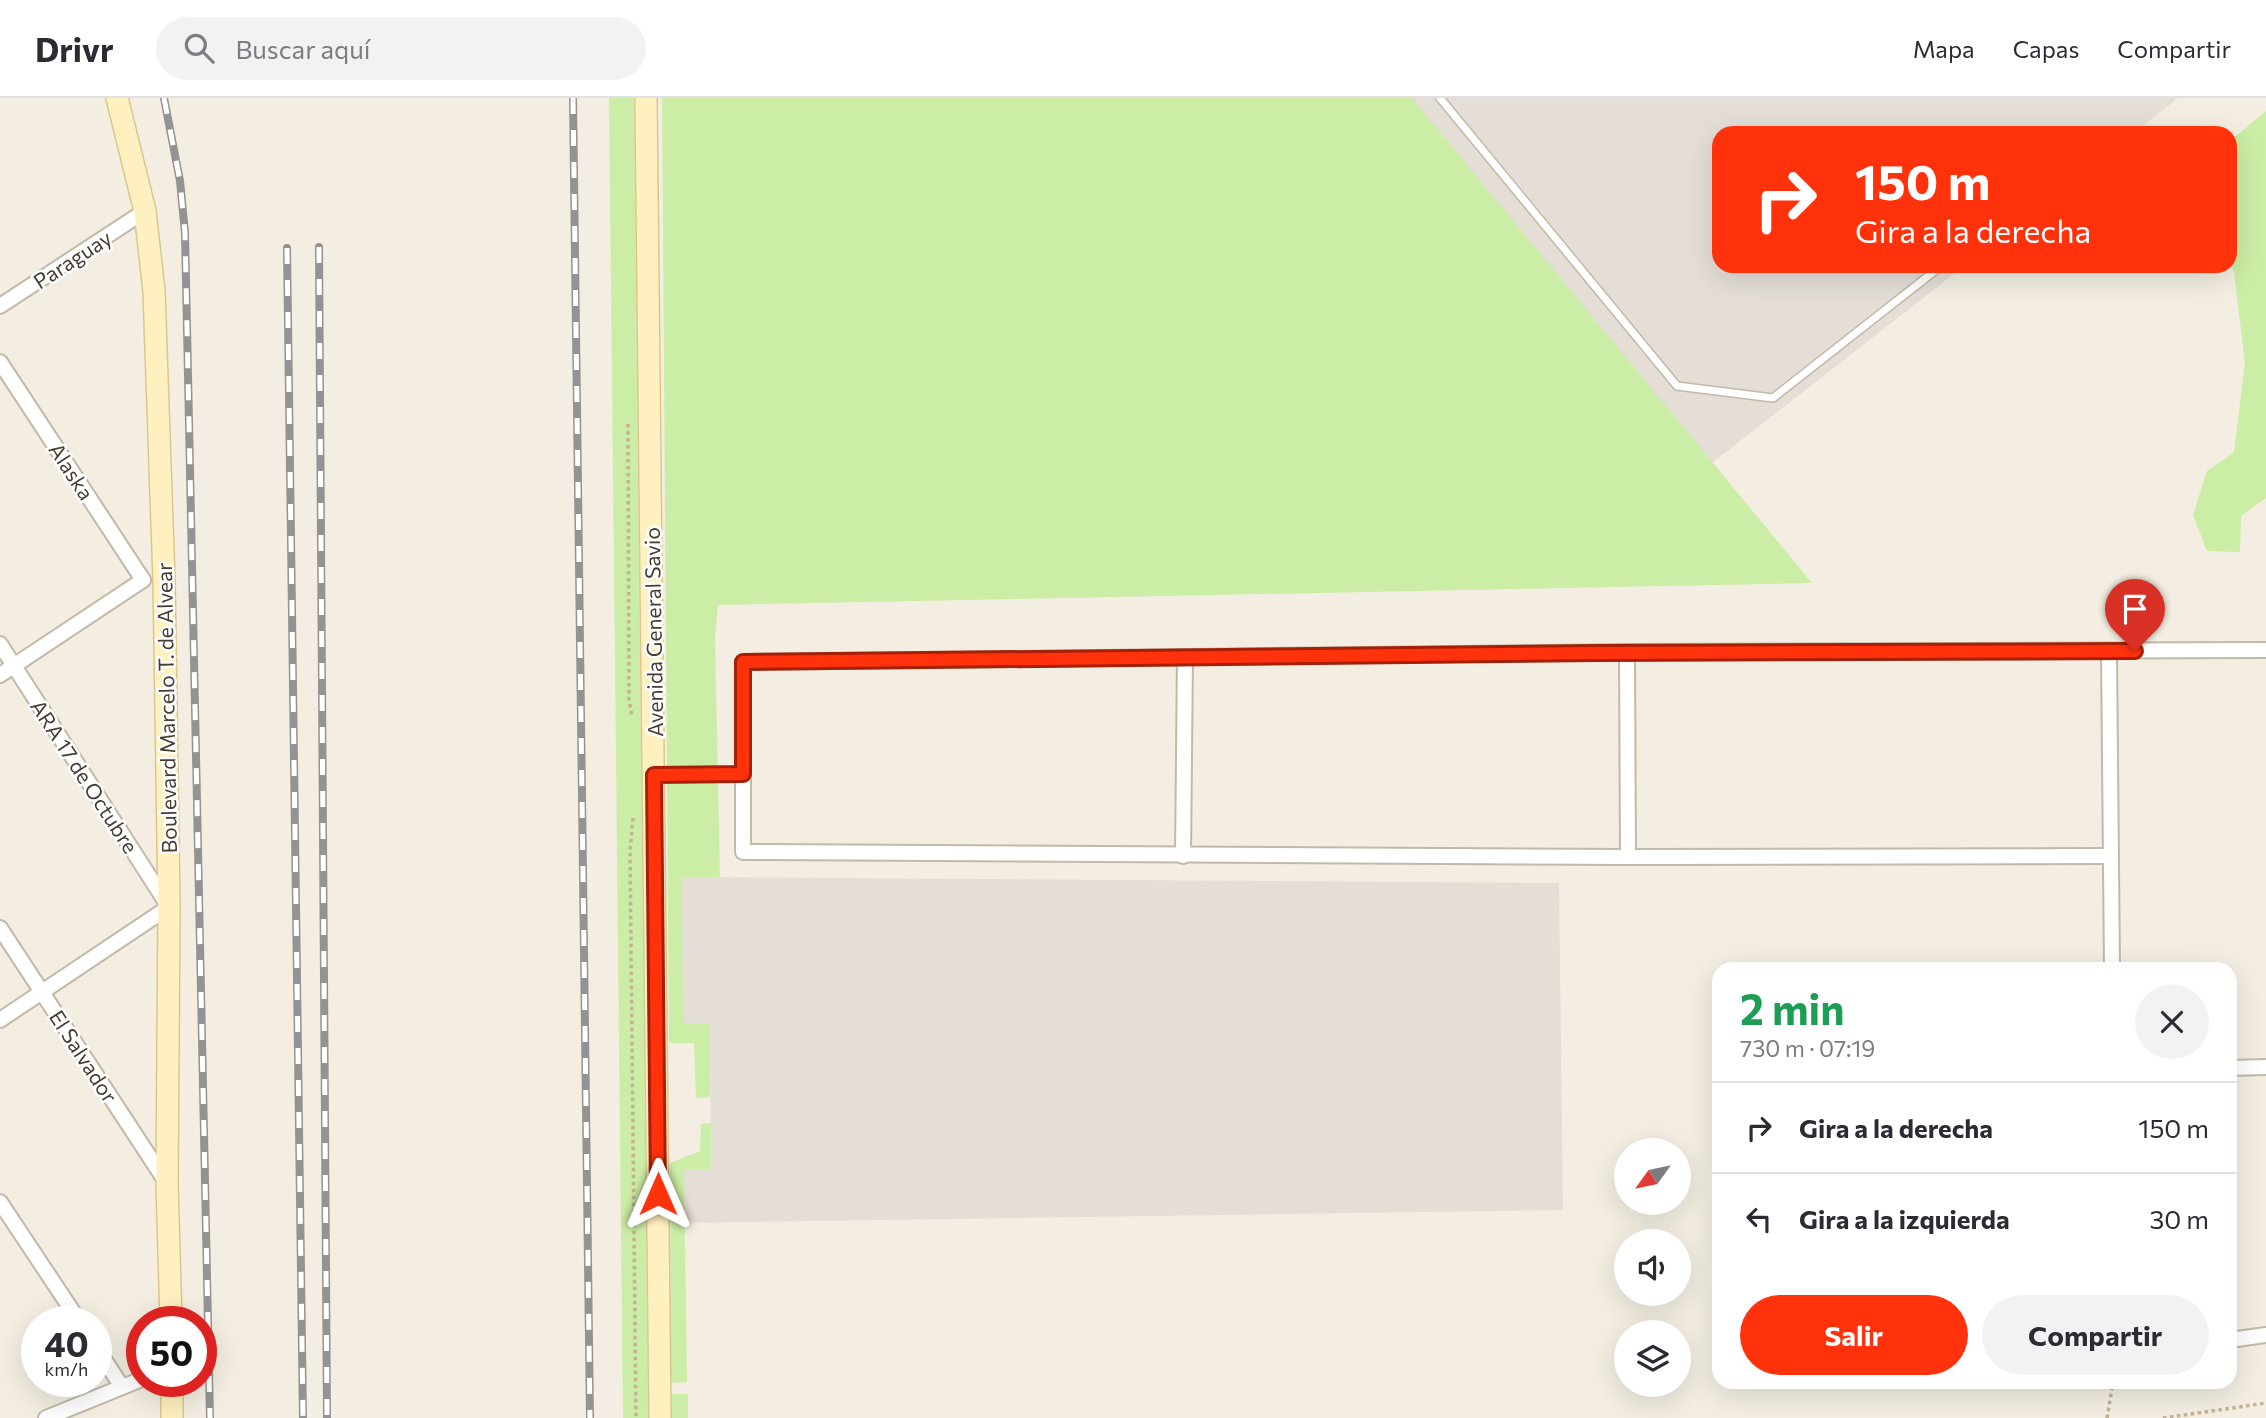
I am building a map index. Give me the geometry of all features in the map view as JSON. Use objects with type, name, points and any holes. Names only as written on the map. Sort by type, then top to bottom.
[{"type":"main road","name":"Boulevard Marcelo T. de Alvear","points":[[117,98],[145,211],[155,291],[154,580],[169,907],[167,1184],[171,1306]]},
{"type":"main road","name":"Avenida General Savio","points":[[646,98],[660,1418]]},
{"type":"main road","points":[[172,1397],[172,1418]]},
{"type":"street","name":"Paraguay","points":[[0,306],[145,211]]},
{"type":"street","name":"Alaska","points":[[0,362],[154,580]]},
{"type":"street","points":[[0,675],[154,580]]},
{"type":"street","name":"ARA 17 de Octubre","points":[[0,644],[169,907]]},
{"type":"street","points":[[2110,856],[1628,858],[743,852],[743,662],[2266,650]]},
{"type":"street","points":[[2109,651],[2112,962]]},
{"type":"street","points":[[1627,653],[1628,858]]},
{"type":"street","points":[[1183,856],[1185,657]]},
{"type":"street","points":[[0,1020],[169,907]]},
{"type":"street","name":"El Salvador","points":[[0,928],[167,1184]]},
{"type":"street","points":[[2237,1069],[2266,1067]]},
{"type":"street","points":[[0,1202],[69,1306]]},
{"type":"street","points":[[2237,1339],[2266,1335]]},
{"type":"street","points":[[112,1372],[122,1387]]},
{"type":"street","points":[[46,1418],[126,1385]]},
{"type":"lane","points":[[1440,98],[1676,386],[1773,398],[1932,273]]},
{"type":"lane","points":[[654,775],[743,774]]},
{"type":"path","points":[[628,421],[629,700],[634,723]]},
{"type":"path","points":[[634,812],[630,850],[636,1418]]},
{"type":"path","points":[[2107,1418],[2112,1389]]},
{"type":"path","points":[[2163,1418],[2266,1403]]},
{"type":"shaded area","points":[[1411,98],[2178,98],[2143,126],[1712,126],[1712,273],[1955,273],[1712,463]]},
{"type":"shaded area","points":[[682,877],[1559,883],[1563,1210],[684,1223],[684,1169],[711,1168],[710,1024],[683,1023]]},
{"type":"green space","points":[[609,98],[634,98],[648,1418],[623,1418]]},
{"type":"green space","points":[[662,98],[1412,98],[1812,583],[718,605],[715,637],[720,877],[682,877],[683,1023],[710,1024],[710,1097],[696,1098],[694,1043],[669,1043]]},
{"type":"green space","points":[[2266,111],[2266,498],[2241,516],[2240,552],[2207,551],[2193,515],[2207,471],[2234,452],[2245,362],[2234,273],[2237,273],[2237,135]]},
{"type":"green space","points":[[711,1123],[711,1169],[684,1169],[687,1382],[671,1383],[670,1163],[700,1151],[701,1124]]},
{"type":"green space","points":[[672,1394],[688,1394],[688,1418],[672,1418]]},
{"type":"railway","points":[[164,98],[180,181],[185,233],[210,1418]]},
{"type":"railway","points":[[573,98],[590,1418]]},
{"type":"railway","points":[[319,247],[327,1418]]},
{"type":"railway","points":[[287,248],[303,1418]]},
{"type":"route","points":[[658,1194],[654,775],[743,774],[743,662],[1600,653],[2135,651]]}]
